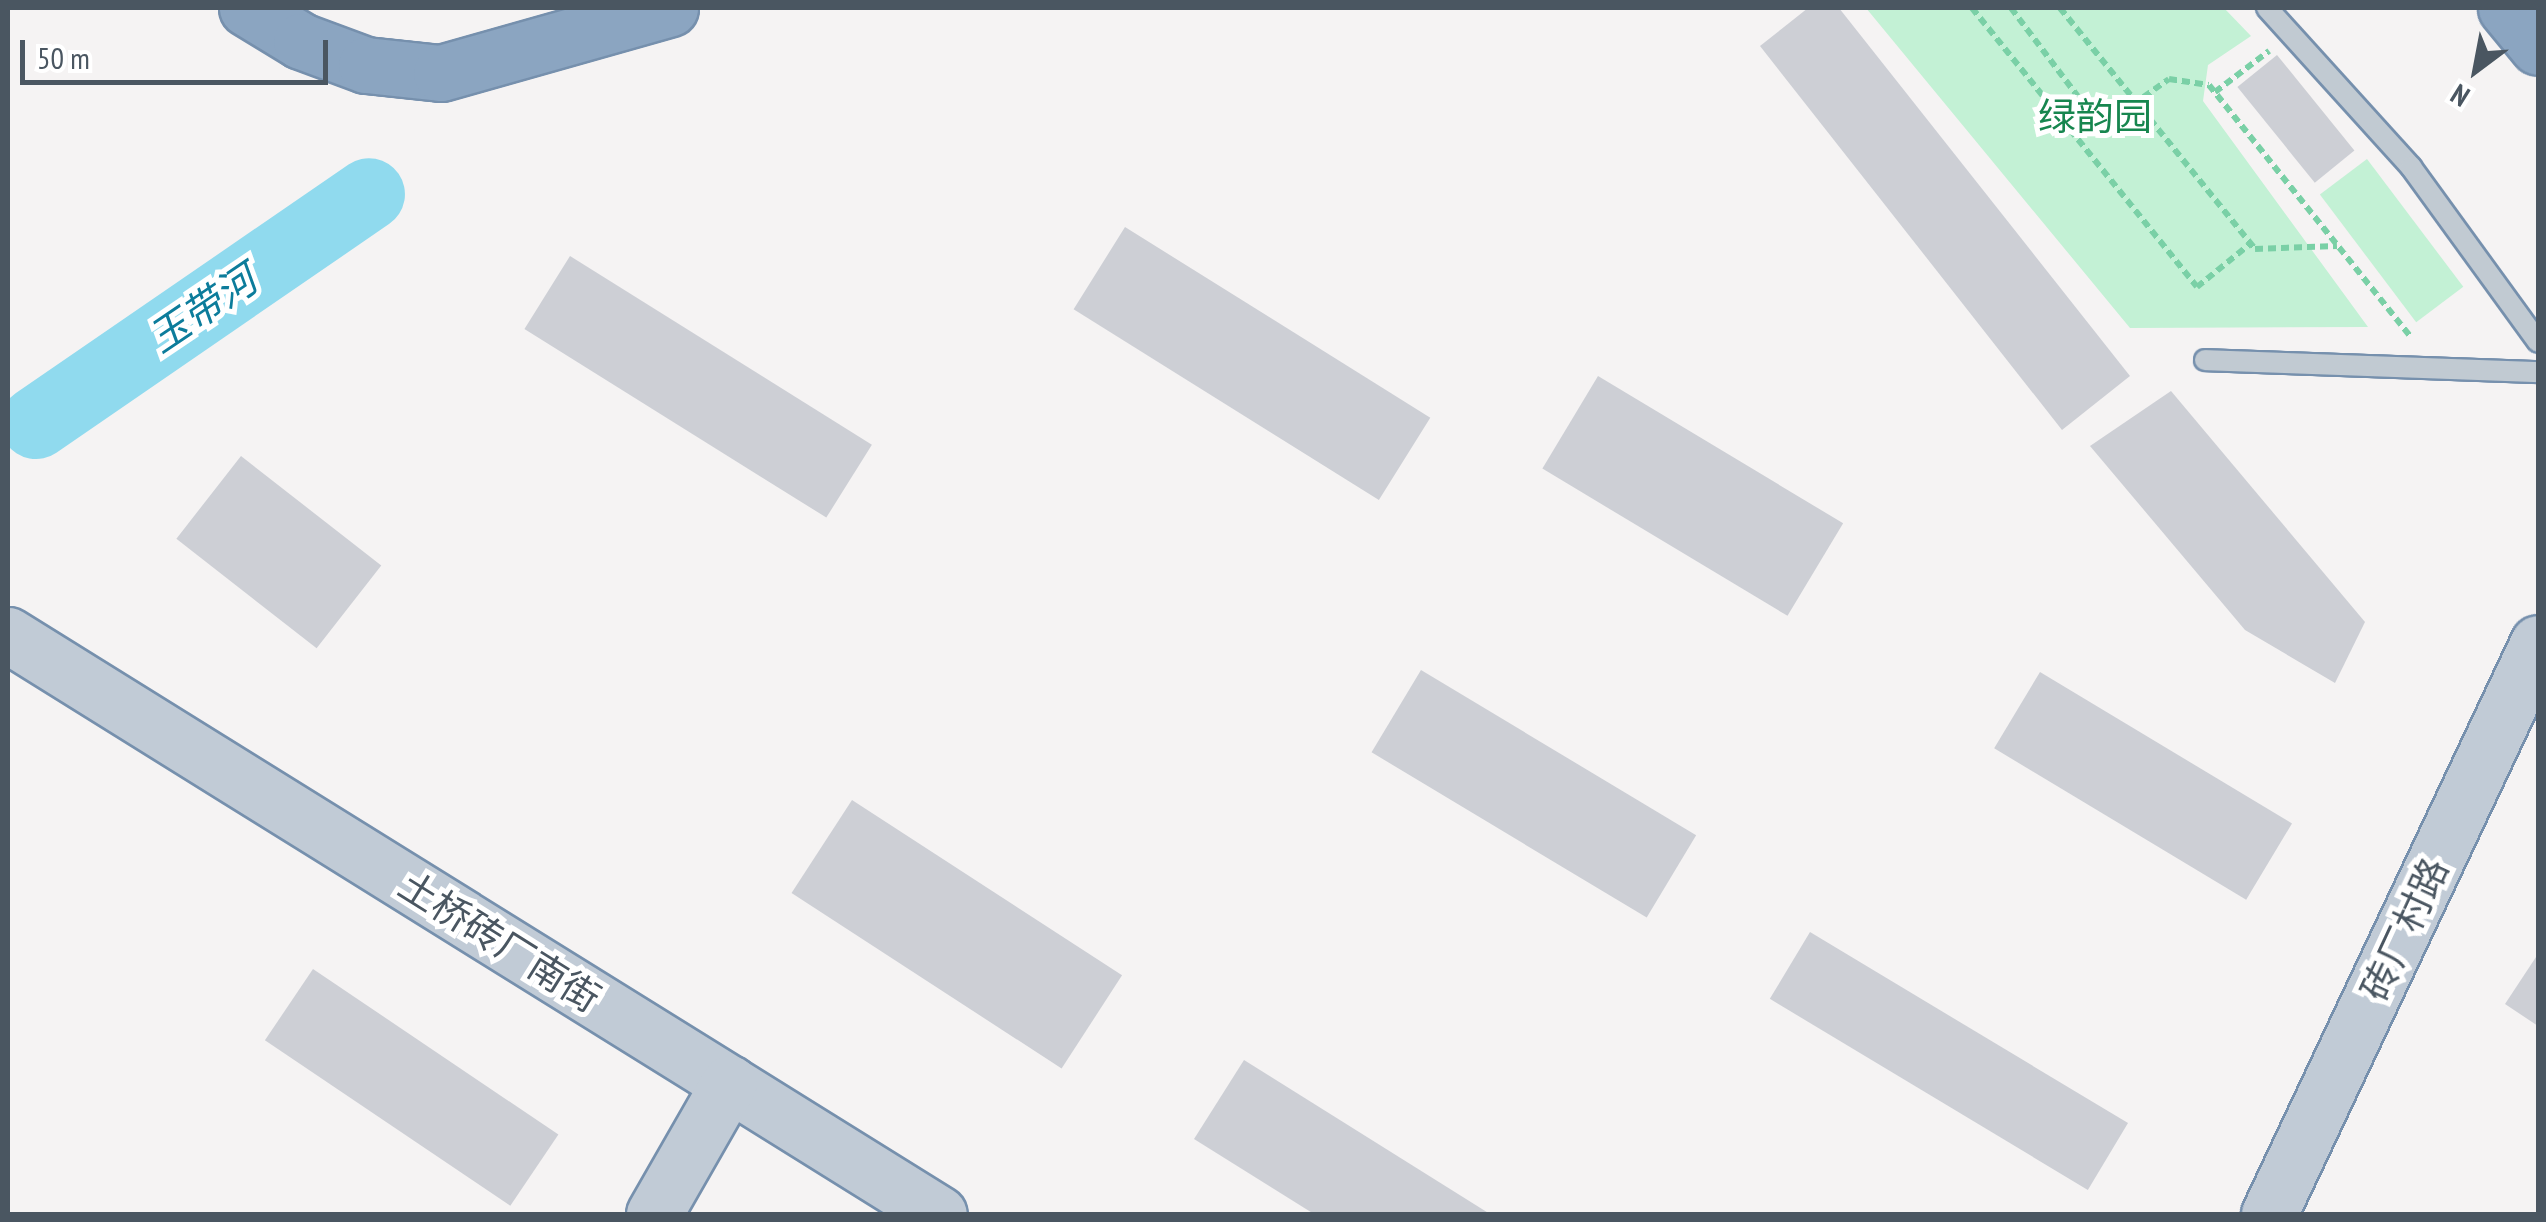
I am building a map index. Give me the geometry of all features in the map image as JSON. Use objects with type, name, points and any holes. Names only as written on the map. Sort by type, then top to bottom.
[{"type":"highway","points":[[247,8],[301,41],[366,66],[442,73],[670,8]]},
{"type":"highway","points":[[2506,8],[2538,47]]},
{"type":"street","name":"土桥砖厂南街","points":[[8,635],[939,1214]]},
{"type":"street","name":"砖厂村路","points":[[2269,1214],[2538,643]]},
{"type":"street","points":[[654,1214],[729,1083]]},
{"type":"lane","points":[[2266,8],[2412,167],[2538,342]]},
{"type":"lane","points":[[2205,360],[2538,372]]},
{"type":"path","points":[[1972,8],[2197,287],[2250,244]]},
{"type":"path","points":[[2011,8],[2101,128],[2170,79],[2209,85],[2436,368]]},
{"type":"path","points":[[2060,8],[2255,249],[2338,246]]},
{"type":"path","points":[[2214,92],[2291,34]]},
{"type":"green space","name":"绿韵园","points":[[1866,8],[2224,8],[2251,36],[2208,65],[2203,101],[2368,327],[2130,328]]},
{"type":"green space","points":[[2367,159],[2463,287],[2416,322],[2320,195]]},
{"type":"building","points":[[1808,8],[1839,8],[2130,376],[2062,430],[1760,46]]},
{"type":"building","points":[[2277,55],[2354,151],[2315,183],[2237,87]]},
{"type":"building","points":[[1125,227],[1430,418],[1379,500],[1074,309]]},
{"type":"building","points":[[570,256],[872,445],[826,518],[524,329]]},
{"type":"building","points":[[1598,376],[1843,523],[1788,616],[1542,469]]},
{"type":"building","points":[[2171,391],[2365,622],[2335,683],[2245,630],[2090,446]]},
{"type":"building","points":[[241,456],[381,566],[317,648],[176,539]]},
{"type":"building","points":[[1421,670],[1696,835],[1647,918],[1372,752]]},
{"type":"building","points":[[2040,672],[2292,823],[2246,900],[1994,748]]},
{"type":"building","points":[[852,800],[1122,975],[1062,1068],[792,893]]},
{"type":"building","points":[[1810,932],[2128,1123],[2088,1190],[1770,999]]},
{"type":"building","points":[[2538,954],[2538,1026],[2505,1004]]},
{"type":"building","points":[[313,969],[558,1135],[510,1206],[265,1040]]},
{"type":"building","points":[[1244,1060],[1490,1214],[1314,1214],[1194,1139]]},
{"type":"waterway","name":"玉带河","points":[[36,423],[369,194]]}]
